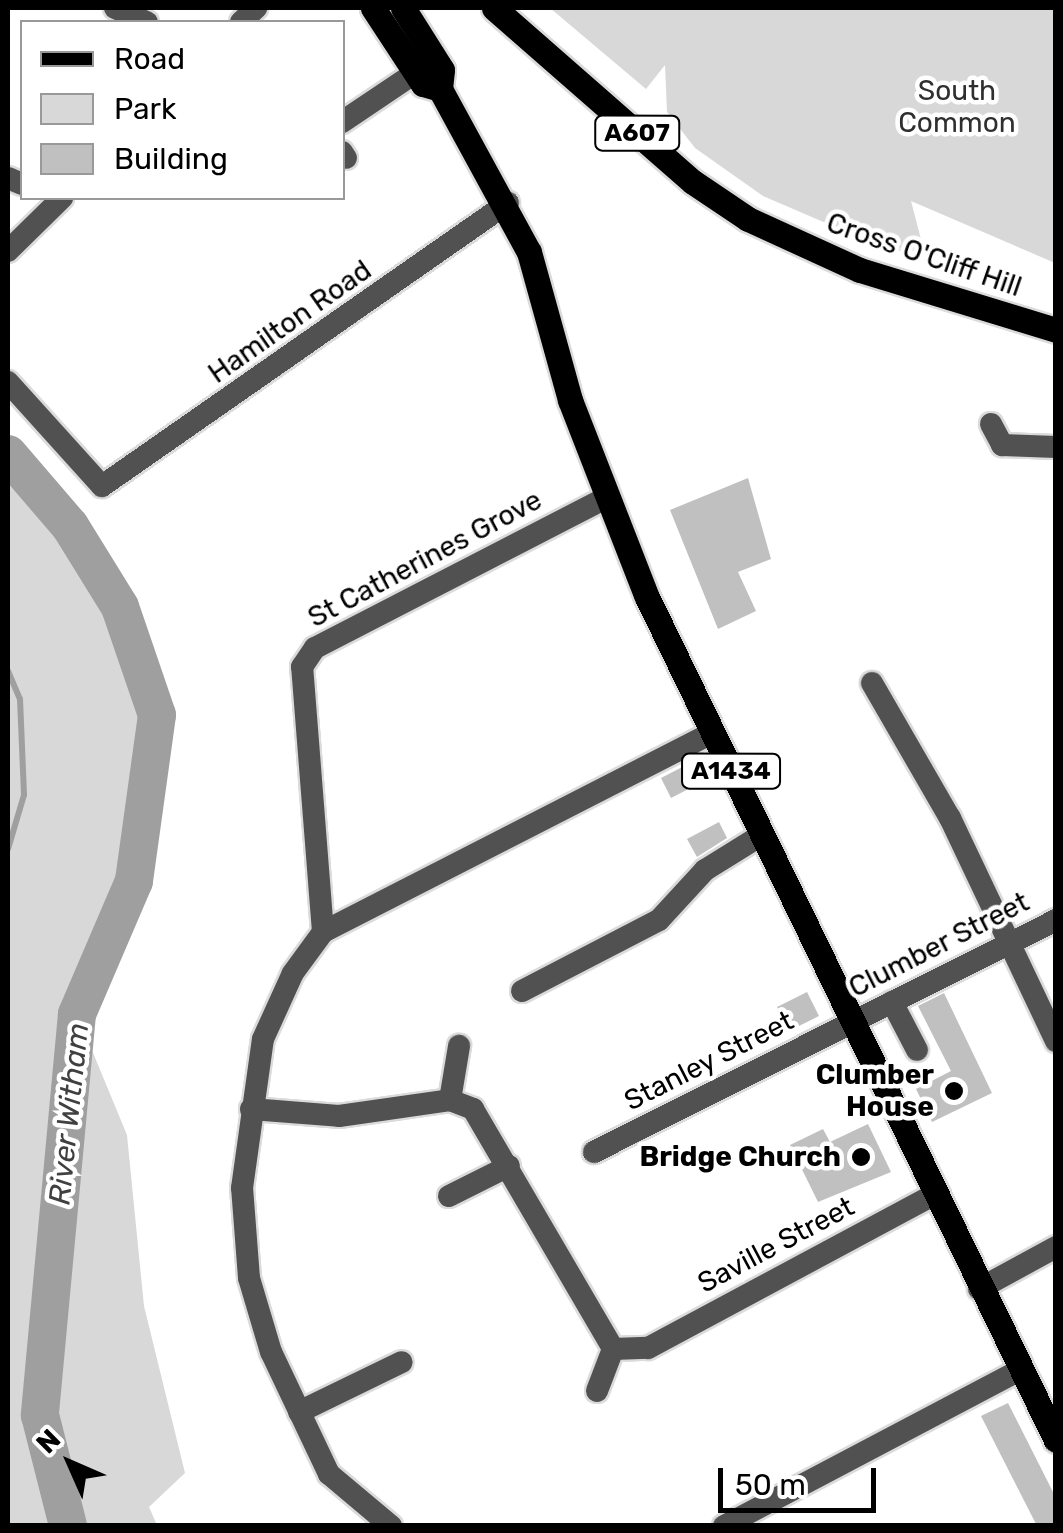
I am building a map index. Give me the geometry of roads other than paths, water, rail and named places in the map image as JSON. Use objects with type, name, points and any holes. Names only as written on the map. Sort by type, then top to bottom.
[{"type":"main road","name":"A1434","points":[[373,8],[415,73],[440,89],[508,203],[604,500],[932,1196],[1056,1440]]},
{"type":"main road","name":"A1434","points":[[403,8],[442,70],[440,89]]},
{"type":"main road","points":[[422,34],[429,8]]},
{"type":"main road","name":"Cross O'Cliff Hill","points":[[494,8],[694,182],[792,241],[860,270],[1056,330]]},
{"type":"street","points":[[115,8],[142,20]]},
{"type":"street","points":[[345,120],[415,73]]},
{"type":"street","points":[[8,251],[57,200]]},
{"type":"street","name":"Hamilton Road","points":[[8,382],[102,486],[508,203]]},
{"type":"street","points":[[991,424],[1002,445],[1056,447]]},
{"type":"street","name":"St Catherines Grove","points":[[323,932],[302,667],[316,648],[604,500]]},
{"type":"street","points":[[872,683],[950,818],[1056,1042]]},
{"type":"street","points":[[392,1526],[330,1474],[299,1412],[248,1278],[242,1188],[262,1039],[292,973],[323,932],[712,734]]},
{"type":"street","points":[[522,991],[660,920],[705,870],[763,834]]},
{"type":"street","name":"Clumber Street","points":[[850,1023],[1056,920]]},
{"type":"street","points":[[892,1002],[917,1050]]},
{"type":"street","name":"Stanley Street","points":[[594,1152],[850,1023]]},
{"type":"street","points":[[450,1100],[459,1046]]},
{"type":"street","points":[[251,1109],[340,1116],[450,1100],[473,1109],[509,1166],[562,1272],[587,1298],[613,1349],[597,1391]]},
{"type":"street","points":[[449,1196],[509,1166]]},
{"type":"street","name":"Saville Street","points":[[613,1349],[648,1348],[932,1196]]},
{"type":"street","points":[[978,1289],[1056,1248]]},
{"type":"street","points":[[299,1412],[402,1362]]},
{"type":"street","points":[[724,1526],[1020,1370]]},
{"type":"waterway","name":"River Witham","points":[[8,454],[70,526],[120,607],[157,715],[134,881],[77,1014],[40,1415],[68,1526]]},
{"type":"waterway","points":[[8,671],[20,699],[24,795],[8,849]]},
{"type":"place","name":"Clumber House","points":[[954,1091]]},
{"type":"place","name":"Bridge Church","points":[[861,1157]]},
{"type":"park label","name":"South Common","points":[[957,107]]}]
